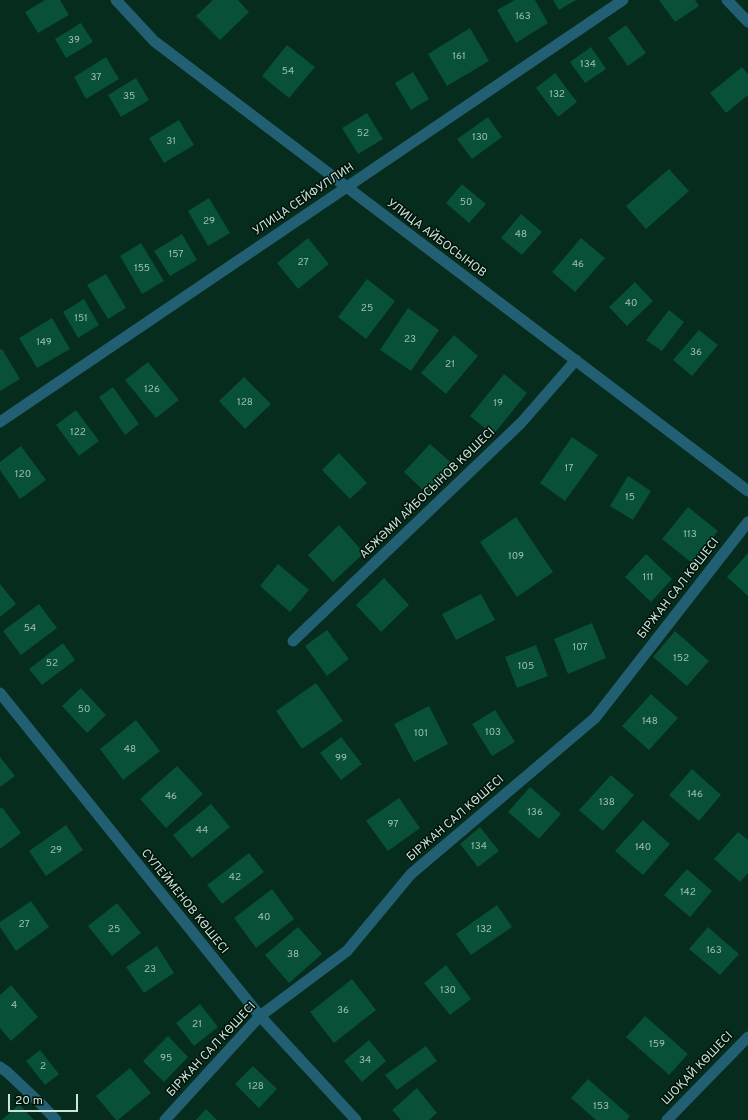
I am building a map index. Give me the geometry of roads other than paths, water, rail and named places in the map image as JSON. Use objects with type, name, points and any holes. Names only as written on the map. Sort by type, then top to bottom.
[{"type":"street","name":"УЛИЦА АЙБОСЫНОВ","points":[[116,0],[154,41],[748,491]]},
{"type":"street","name":"УЛИЦА СЕЙФУЛЛИН","points":[[0,422],[623,0]]},
{"type":"street","points":[[727,0],[748,22]]},
{"type":"street","name":"АБЖӘМИ АЙБОСЫНОВ КӨШЕСІ","points":[[293,641],[521,423],[576,360]]},
{"type":"street","name":"БІРЖАН САЛ КӨШЕСІ","points":[[165,1120],[260,1016],[347,951],[411,874],[594,718],[748,522]]},
{"type":"street","name":"СҮЛЕЙМЕНОВ КӨШЕСІ","points":[[0,694],[260,1016],[356,1120]]},
{"type":"street","name":"ШОҚАЙ КӨШЕСІ","points":[[667,1120],[748,1037]]},
{"type":"street","points":[[0,1067],[17,1081],[56,1120]]}]
